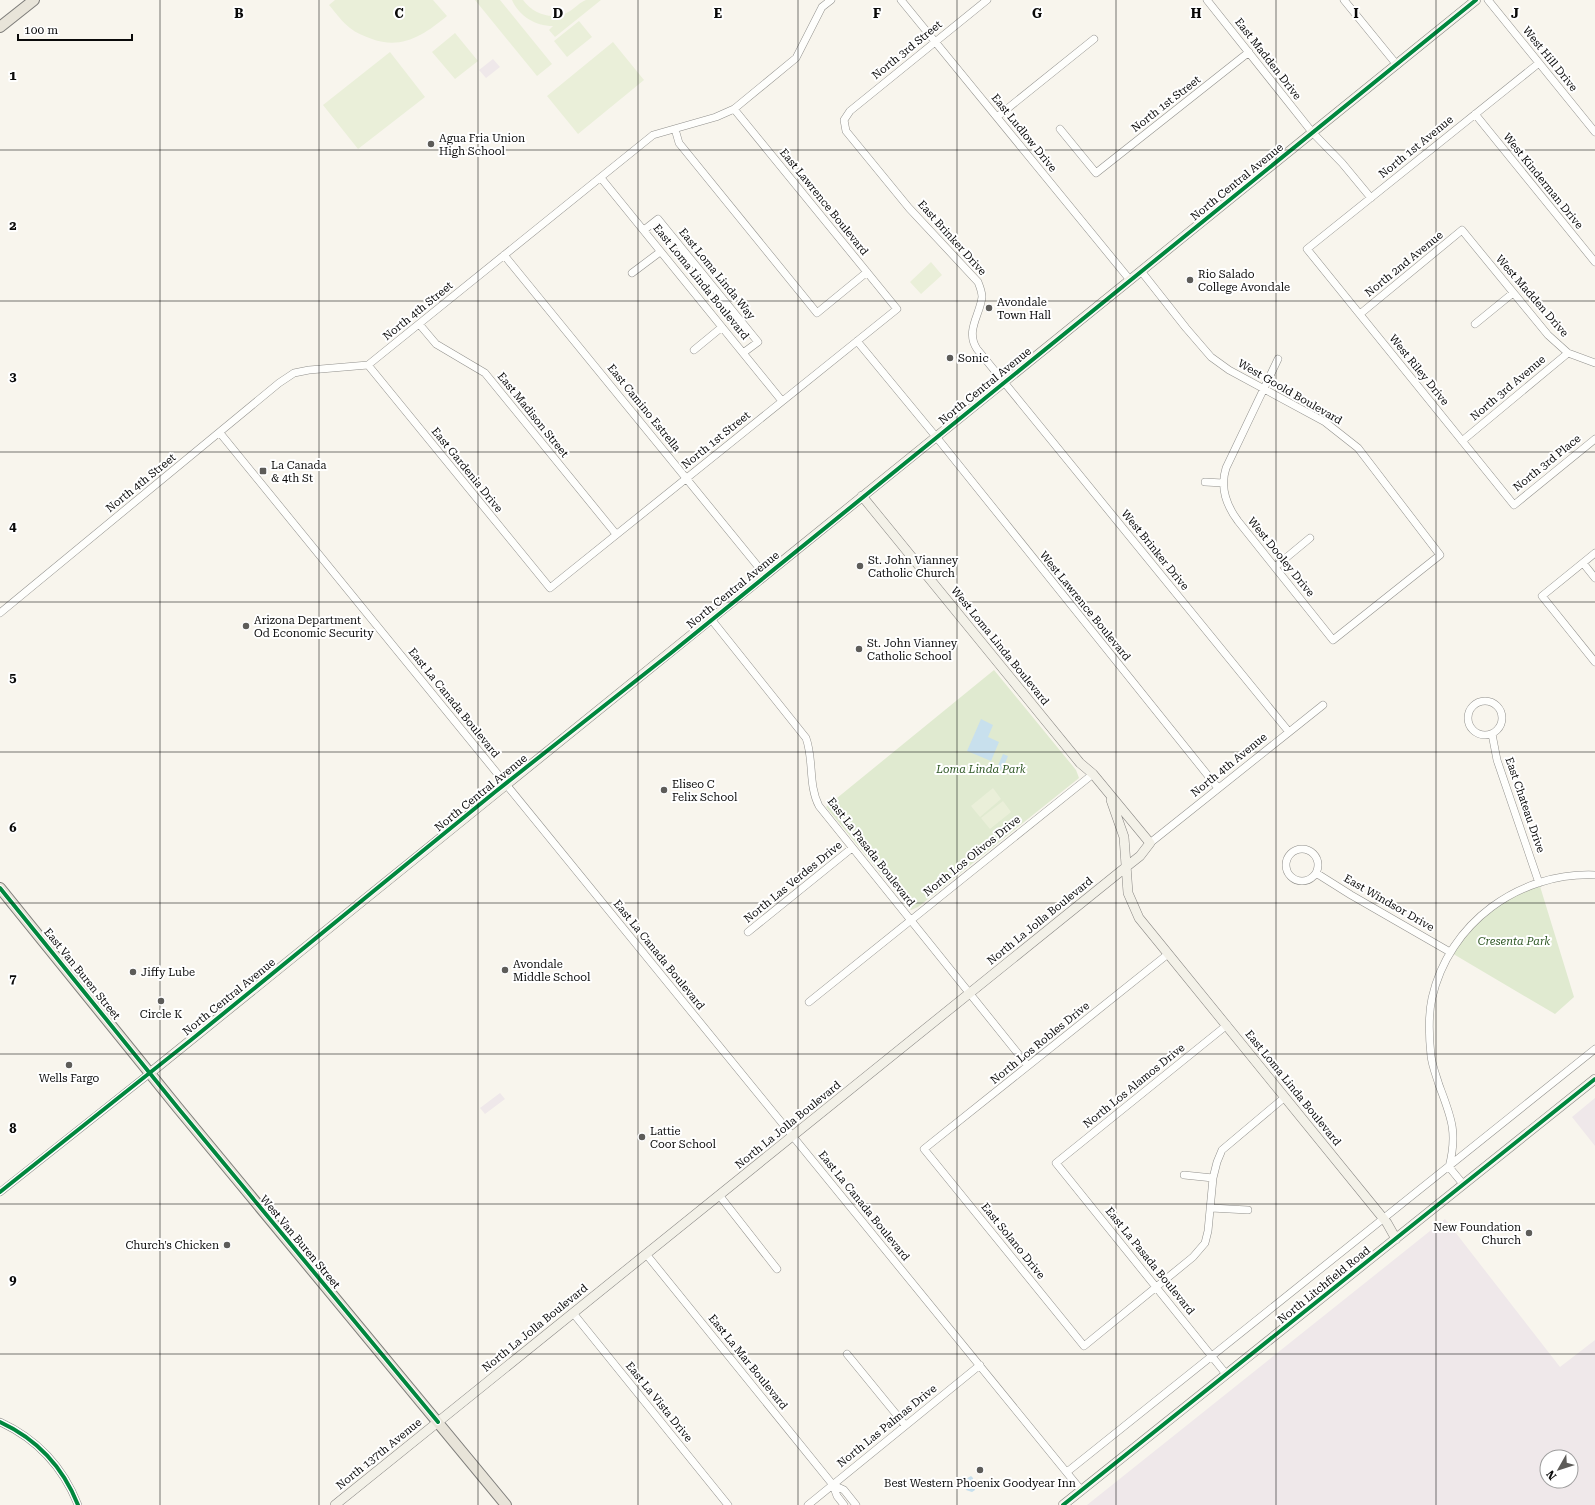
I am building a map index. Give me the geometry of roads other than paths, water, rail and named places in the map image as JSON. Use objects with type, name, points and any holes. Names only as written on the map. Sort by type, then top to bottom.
[{"type":"main road","points":[[0,27],[34,0]]},
{"type":"main road","name":"East Van Buren Street","points":[[0,888],[150,1073]]},
{"type":"main road","name":"West Van Buren Street","points":[[150,1073],[506,1505]]},
{"type":"street","name":"North 4th Street","points":[[0,613],[279,383],[294,374],[309,370],[368,365],[420,325],[653,135],[716,117],[734,109],[796,58],[822,7],[831,0]]},
{"type":"street","name":"East Ludlow Drive","points":[[901,0],[1130,280]]},
{"type":"street","name":"North 3rd Street","points":[[844,120],[850,111],[987,0]]},
{"type":"street","name":"East Madden Drive","points":[[1207,0],[1312,132]]},
{"type":"street","points":[[1344,0],[1397,65]]},
{"type":"street","name":"North Central Avenue","points":[[0,1192],[150,1073],[711,620],[862,496],[1476,0]]},
{"type":"street","name":"West Hill Drive","points":[[1488,0],[1595,132]]},
{"type":"street","points":[[997,117],[1094,39]]},
{"type":"street","name":"North 1st Street","points":[[1060,129],[1096,173],[1249,52]]},
{"type":"street","name":"North 1st Avenue","points":[[1307,249],[1539,62]]},
{"type":"street","name":"East Lawrence Boulevard","points":[[734,109],[897,309]]},
{"type":"street","name":"West Kinderman Drive","points":[[1475,114],[1595,262]]},
{"type":"street","name":"East Brinker Drive","points":[[844,120],[846,131],[904,202],[978,282],[982,296],[973,327],[973,339],[977,349],[1004,382]]},
{"type":"street","points":[[675,129],[679,143],[817,312],[867,272]]},
{"type":"street","points":[[1312,132],[1342,163],[1371,198]]},
{"type":"street","name":"East Loma Linda Boulevard","points":[[601,178],[782,401]]},
{"type":"street","name":"East Loma Linda Way","points":[[644,230],[658,219],[758,342],[743,353]]},
{"type":"street","name":"West Madden Drive","points":[[1462,230],[1548,335],[1568,353],[1595,364]]},
{"type":"street","name":"North 2nd Avenue","points":[[1360,314],[1462,230]]},
{"type":"street","name":"West Riley Drive","points":[[1307,249],[1514,505]]},
{"type":"street","points":[[632,273],[660,252]]},
{"type":"street","name":"East Camino Estrella","points":[[504,255],[765,575]]},
{"type":"street","name":"West Goold Boulevard","points":[[1141,271],[1211,357],[1229,370],[1325,422],[1358,448],[1440,555],[1334,640]]},
{"type":"street","points":[[1475,324],[1513,293]]},
{"type":"street","name":"North 1st Street","points":[[550,588],[897,309]]},
{"type":"street","name":"East Madison Street","points":[[420,325],[436,344],[486,374],[616,534]]},
{"type":"street","points":[[694,350],[722,327]]},
{"type":"street","points":[[857,341],[936,437]]},
{"type":"street","name":"North 3rd Avenue","points":[[1462,441],[1568,353]]},
{"type":"street","points":[[1205,482],[1224,483],[1226,468],[1263,388],[1278,360]]},
{"type":"street","name":"East Gardenia Drive","points":[[368,365],[550,588]]},
{"type":"street","name":"West Brinker Drive","points":[[1004,382],[1289,732]]},
{"type":"street","name":"East La Canada Boulevard","points":[[220,432],[1082,1490]]},
{"type":"street","name":"West Lawrence Boulevard","points":[[936,437],[1218,788]]},
{"type":"street","name":"North 3rd Place","points":[[1514,505],[1595,439]]},
{"type":"street","name":"West Dooley Drive","points":[[1224,483],[1225,496],[1232,513],[1334,640]]},
{"type":"street","name":"West Loma Linda Boulevard","points":[[862,496],[1080,763],[1093,774],[1150,843]]},
{"type":"street","points":[[1275,567],[1310,538]]},
{"type":"street","points":[[1595,554],[1542,596],[1595,662]]},
{"type":"street","points":[[1583,563],[1595,578]]},
{"type":"street","name":"East La Pasada Boulevard","points":[[711,620],[806,738],[810,749],[812,786],[815,799],[819,806],[1028,1066]]},
{"type":"street","points":[[1488,701],[1493,703],[1500,711],[1502,722],[1500,727],[1492,734],[1481,735],[1476,733],[1469,725],[1468,715],[1470,710],[1478,703],[1488,701]]},
{"type":"street","name":"North 4th Avenue","points":[[1150,843],[1323,705]]},
{"type":"street","name":"East Chateau Drive","points":[[1492,734],[1497,760],[1539,883]]},
{"type":"street","name":"North Los Olivos Drive","points":[[809,1002],[910,919],[1093,774]]},
{"type":"street","name":"West Loma Linda Boulevard","points":[[1106,790],[1122,829],[1126,846],[1128,893],[1136,912],[1168,954]]},
{"type":"street","name":"North La Jolla Boulevard","points":[[438,1422],[1140,856],[1150,843]]},
{"type":"street","name":"North Las Verdes Drive","points":[[748,932],[852,848]]},
{"type":"street","points":[[1298,849],[1308,850],[1316,857],[1318,862],[1316,873],[1313,877],[1304,882],[1295,880],[1290,877],[1285,869],[1286,859],[1289,854],[1298,849]]},
{"type":"street","name":"East Windsor Drive","points":[[1316,873],[1450,952]]},
{"type":"street","points":[[1463,1184],[1449,1167],[1454,1139],[1452,1124],[1431,1057],[1430,1027],[1432,998],[1437,982],[1450,952],[1469,926],[1488,909],[1509,895],[1523,888],[1562,877],[1595,875]]},
{"type":"street","name":"East Loma Linda Boulevard","points":[[1168,954],[1383,1219],[1396,1239]]},
{"type":"street","name":"North Los Robles Drive","points":[[924,1149],[1168,954]]},
{"type":"street","name":"North Los Alamos Drive","points":[[1056,1163],[1227,1025]]},
{"type":"street","name":"North Litchfield Road","points":[[1067,1472],[1594,1051]]},
{"type":"street","name":"North Litchfield Road","points":[[1063,1505],[1595,1079]]},
{"type":"street","points":[[1156,1287],[1193,1257],[1205,1243],[1214,1178],[1217,1162],[1222,1150],[1286,1098]]},
{"type":"street","name":"East Solano Drive","points":[[924,1149],[1084,1346],[1156,1287]]},
{"type":"street","name":"East La Pasada Boulevard","points":[[1056,1163],[1226,1374]]},
{"type":"street","points":[[1184,1175],[1214,1178]]},
{"type":"street","points":[[719,1195],[777,1269]]},
{"type":"street","points":[[1211,1208],[1248,1210]]},
{"type":"street","name":"East La Mar Boulevard","points":[[646,1254],[833,1485],[837,1496],[844,1505]]},
{"type":"street","name":"East La Vista Drive","points":[[573,1313],[728,1505]]},
{"type":"street","points":[[847,1354],[906,1426]]},
{"type":"street","name":"North Las Palmas Drive","points":[[808,1505],[980,1365]]},
{"type":"street","points":[[0,1422],[31,1440],[49,1457],[66,1479],[78,1505]]},
{"type":"street","name":"North 137th Avenue","points":[[335,1505],[438,1422]]},
{"type":"street","name":"East La Mar Boulevard","points":[[833,1485],[844,1490],[856,1505]]},
{"type":"water","points":[[981,719],[993,725],[988,737],[999,742],[991,761],[967,751]]},
{"type":"water","points":[[1003,754],[1008,756],[1002,770],[997,768]]},
{"type":"water","points":[[971,1476],[973,1478],[975,1490],[972,1492],[966,1490],[968,1486],[966,1479]]},
{"type":"place","name":"Agua Fria Union High School","points":[[431,144]]},
{"type":"place","name":"Rio Salado College Avondale","points":[[1190,280]]},
{"type":"place","name":"Avondale Town Hall","points":[[989,308]]},
{"type":"place","name":"Sonic","points":[[950,358]]},
{"type":"place","name":"La Canada & 4th St","points":[[263,471]]},
{"type":"place","name":"St. John Vianney Catholic Church","points":[[860,566]]},
{"type":"place","name":"Arizona Department Od Economic Security","points":[[246,626]]},
{"type":"place","name":"St. John Vianney Catholic School","points":[[859,649]]},
{"type":"place","name":"Eliseo C Felix School","points":[[664,790]]},
{"type":"place","name":"Avondale Middle School","points":[[505,970]]},
{"type":"place","name":"Jiffy Lube","points":[[133,972]]},
{"type":"place","name":"Circle K","points":[[161,1001]]},
{"type":"place","name":"Wells Fargo","points":[[69,1065]]},
{"type":"place","name":"Lattie Coor School","points":[[642,1137]]},
{"type":"place","name":"New Foundation Church","points":[[1529,1233]]},
{"type":"place","name":"Church's Chicken","points":[[227,1245]]},
{"type":"place","name":"Best Western Phoenix Goodyear Inn","points":[[980,1470]]},
{"type":"park label","name":"Loma Linda Park","points":[[981,769]]},
{"type":"park label","name":"Cresenta Park","points":[[1514,941]]}]
